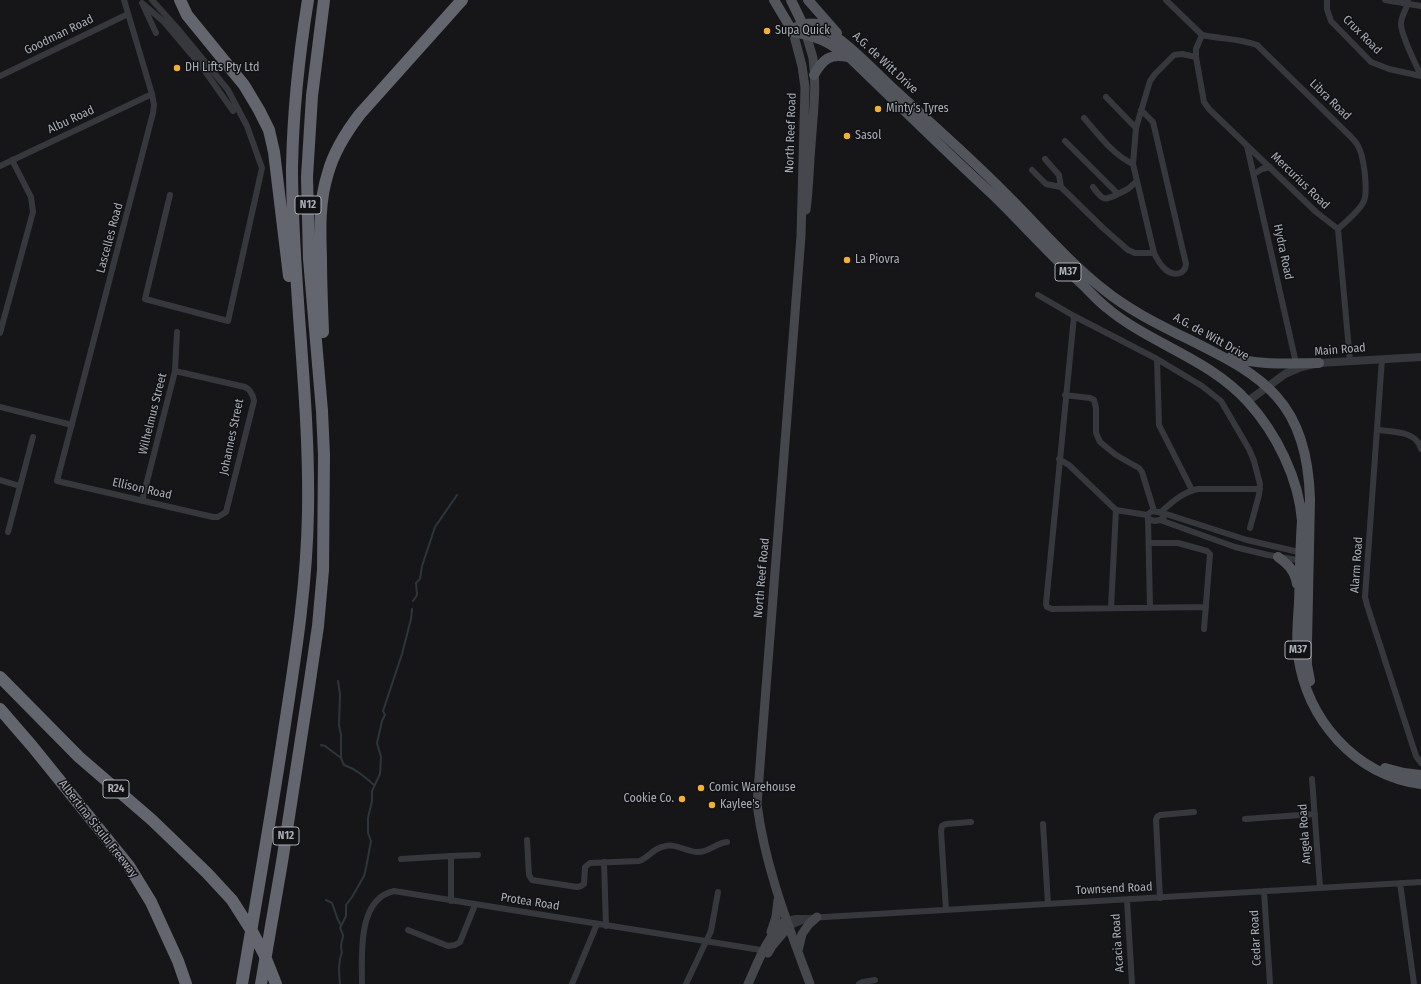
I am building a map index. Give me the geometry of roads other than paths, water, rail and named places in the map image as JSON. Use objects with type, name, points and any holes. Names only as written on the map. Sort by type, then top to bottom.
[{"type":"highway","points":[[180,0],[187,15],[244,85],[269,130],[274,152],[304,384]]},
{"type":"highway","name":"N12","points":[[242,984],[301,623],[306,568],[308,452],[295,248],[292,167],[296,91],[308,0]]},
{"type":"highway","name":"N12","points":[[261,984],[282,862],[318,626],[323,570],[324,455],[322,411],[309,259],[307,177],[312,96],[324,0]]},
{"type":"highway","points":[[322,411],[320,231],[321,201],[328,172],[338,148],[350,126],[462,0]]},
{"type":"highway","name":"R24","points":[[0,677],[79,757],[152,820],[202,867],[232,900],[253,933],[264,954],[276,984]]},
{"type":"highway","name":"Albertina Sisulu Freeway","points":[[0,709],[32,746],[129,866],[151,902],[178,961],[186,984]]},
{"type":"main road","points":[[774,0],[793,31],[803,24]]},
{"type":"main road","points":[[791,0],[803,24],[806,34]]},
{"type":"main road","points":[[808,0],[820,12],[847,45]]},
{"type":"main road","name":"A.G. de Witt Drive","points":[[803,24],[812,22],[818,24],[847,45],[991,193],[1070,267],[1106,308],[1126,322],[1216,374],[1248,401],[1268,428],[1293,479],[1301,514],[1307,613],[1308,665],[1314,693],[1323,713],[1343,740],[1354,750],[1369,760],[1385,768],[1421,776]]},
{"type":"main road","name":"A.G. de Witt Drive","points":[[793,31],[826,41],[849,58],[908,108]]},
{"type":"main road","name":"North Reef Road","points":[[793,31],[802,66],[805,87],[801,235],[757,804],[763,846],[787,924],[810,984]]},
{"type":"main road","name":"North Reef Road","points":[[801,235],[810,180],[811,146],[815,106],[813,58],[806,34]]},
{"type":"main road","points":[[814,75],[819,64],[828,58],[839,56],[849,58]]},
{"type":"main road","name":"A.G. de Witt Drive","points":[[1070,267],[1121,302],[1218,353],[1255,376],[1268,387],[1284,406],[1292,419],[1304,450],[1310,488],[1297,639],[1298,655],[1305,683],[1322,721],[1341,745],[1365,764],[1391,777],[1421,784]]},
{"type":"main road","points":[[1218,353],[1244,361],[1320,363]]},
{"type":"main road","points":[[1278,557],[1286,562],[1294,572],[1299,604]]},
{"type":"main road","points":[[753,984],[766,951],[776,917],[778,896]]},
{"type":"main road","points":[[798,951],[802,934],[812,918]]},
{"type":"main road","points":[[769,940],[777,927],[787,924]]},
{"type":"main road","points":[[748,984],[766,951],[787,924]]},
{"type":"street","name":"Lascelles Road","points":[[57,481],[152,120],[154,105],[152,94],[124,0]]},
{"type":"street","points":[[152,0],[228,90],[247,126],[262,168],[228,321],[145,299],[170,195]]},
{"type":"street","points":[[1166,0],[1202,35]]},
{"type":"street","name":"Crux Road","points":[[1327,0],[1327,9],[1331,21],[1371,62],[1389,69],[1421,76]]},
{"type":"street","points":[[1385,0],[1408,2],[1421,6]]},
{"type":"street","points":[[141,2],[156,33]]},
{"type":"street","points":[[141,2],[164,22],[202,67],[232,111]]},
{"type":"street","points":[[1408,2],[1401,24],[1402,32],[1421,76]]},
{"type":"street","name":"Goodman Road","points":[[0,76],[128,14]]},
{"type":"street","name":"Mercurius Road","points":[[1202,35],[1196,49],[1196,57],[1204,102],[1209,109],[1316,212],[1338,229]]},
{"type":"street","name":"Libra Road","points":[[1202,35],[1213,38],[1243,41],[1257,45],[1350,136],[1358,147],[1362,158],[1366,194],[1359,209],[1338,229]]},
{"type":"street","points":[[1141,110],[1153,122],[1186,264],[1186,269],[1177,274],[1166,269],[1154,253],[1133,164],[1136,128],[1141,110],[1150,80],[1170,59],[1178,54],[1196,57]]},
{"type":"street","name":"Albu Road","points":[[0,166],[152,94]]},
{"type":"street","points":[[1106,96],[1136,128]]},
{"type":"street","points":[[1084,118],[1117,154],[1133,164]]},
{"type":"street","points":[[1065,141],[1118,194]]},
{"type":"street","name":"Hydra Road","points":[[1247,146],[1296,363]]},
{"type":"street","points":[[1045,159],[1059,175],[1061,187]]},
{"type":"street","points":[[0,333],[33,212],[31,197],[12,160]]},
{"type":"street","points":[[1254,174],[1262,169],[1270,167]]},
{"type":"street","points":[[1032,170],[1046,184],[1061,187],[1128,250],[1135,253],[1154,253]]},
{"type":"street","points":[[1093,187],[1101,198],[1109,199],[1128,189],[1137,181]]},
{"type":"street","points":[[1338,229],[1350,361]]},
{"type":"street","points":[[1038,295],[1074,316],[1157,359],[1202,386],[1221,401],[1228,411],[1251,455],[1259,476],[1260,489],[1250,528]]},
{"type":"street","points":[[1074,316],[1065,395],[1046,604],[1052,609],[1206,607]]},
{"type":"street","name":"Wilhelmus Street","points":[[142,501],[175,371],[178,332]]},
{"type":"street","name":"Main Road","points":[[1248,401],[1285,374],[1320,363],[1421,357]]},
{"type":"street","points":[[1157,359],[1159,425],[1192,490]]},
{"type":"street","name":"Alarm Road","points":[[1382,359],[1365,597],[1416,756],[1421,763]]},
{"type":"street","name":"Johannes Street","points":[[175,371],[245,387],[249,389],[253,396],[254,401],[227,509],[221,515]]},
{"type":"street","points":[[1065,395],[1090,398],[1094,400],[1096,403],[1097,438],[1109,450],[1139,468],[1159,512],[1164,517],[1160,520]]},
{"type":"street","points":[[0,407],[72,426]]},
{"type":"street","points":[[1378,430],[1407,434],[1415,438],[1421,450]]},
{"type":"street","points":[[8,532],[33,437]]},
{"type":"street","points":[[1059,459],[1066,463],[1116,510],[1147,517],[1155,521],[1160,520],[1235,547],[1278,557],[1304,557]]},
{"type":"street","points":[[0,480],[20,486]]},
{"type":"street","name":"Ellison Road","points":[[57,481],[213,517],[221,515]]},
{"type":"street","points":[[1159,512],[1192,490],[1260,489]]},
{"type":"street","points":[[1111,608],[1116,510]]},
{"type":"street","points":[[1150,607],[1150,543],[1147,517],[1150,512],[1159,512],[1194,522],[1304,557]]},
{"type":"street","points":[[1190,532],[1194,522]]},
{"type":"street","points":[[1150,543],[1184,544],[1207,551],[1210,554],[1204,629]]},
{"type":"street","name":"Angela Road","points":[[1312,779],[1320,887]]},
{"type":"street","points":[[1160,898],[1157,817],[1160,815],[1194,812]]},
{"type":"street","points":[[1245,819],[1315,814]]},
{"type":"street","points":[[946,910],[941,831],[942,826],[946,824],[971,822]]},
{"type":"street","points":[[1044,824],[1048,904]]},
{"type":"street","points":[[527,840],[530,878],[535,881],[577,887],[584,884],[584,870],[587,864],[639,861],[645,859],[655,850],[663,846],[672,845],[698,852],[705,851],[721,843],[727,842]]},
{"type":"street","points":[[401,859],[478,855]]},
{"type":"street","points":[[451,901],[452,856]]},
{"type":"street","points":[[604,862],[606,926]]},
{"type":"street","name":"Townsend Road","points":[[787,924],[812,918],[1421,882]]},
{"type":"street","points":[[1400,883],[1414,984]]},
{"type":"street","name":"Cedar Road","points":[[1264,891],[1270,984]]},
{"type":"street","name":"Protea Road","points":[[362,984],[362,947],[367,916],[380,897],[387,893],[394,892],[766,951]]},
{"type":"street","points":[[686,984],[711,931],[718,892]]},
{"type":"street","name":"Acacia Road","points":[[1127,900],[1132,984]]},
{"type":"street","points":[[408,930],[448,946],[455,945],[460,942],[475,905]]},
{"type":"street","points":[[572,984],[597,924]]},
{"type":"street","points":[[859,984],[875,980]]},
{"type":"waterway","points":[[413,601],[417,595],[416,583],[420,579],[422,566],[435,527],[457,495]]},
{"type":"waterway","points":[[340,984],[339,964],[342,952],[341,945],[343,935],[340,928],[346,916],[346,905],[364,876],[366,868],[371,841],[368,833],[368,818],[372,801],[372,791],[380,774],[381,757],[377,743],[382,721],[385,715],[383,711],[402,654],[412,609]]},
{"type":"waterway","points":[[338,681],[340,694],[339,725],[341,735],[341,758],[344,765],[364,776],[374,785]]},
{"type":"waterway","points":[[321,745],[325,746],[341,758]]},
{"type":"waterway","points":[[326,900],[332,903],[341,925]]},
{"type":"place","name":"Supa Quick","points":[[767,31]]},
{"type":"place","name":"DH Lifts Pty Ltd","points":[[177,68]]},
{"type":"place","name":"Minty's Tyres","points":[[878,109]]},
{"type":"place","name":"Sasol","points":[[847,136]]},
{"type":"place","name":"La Piovra","points":[[847,260]]},
{"type":"place","name":"Comic Warehouse","points":[[701,788]]},
{"type":"place","name":"Cookie Co.","points":[[682,799]]},
{"type":"place","name":"Kaylee's","points":[[712,805]]}]
